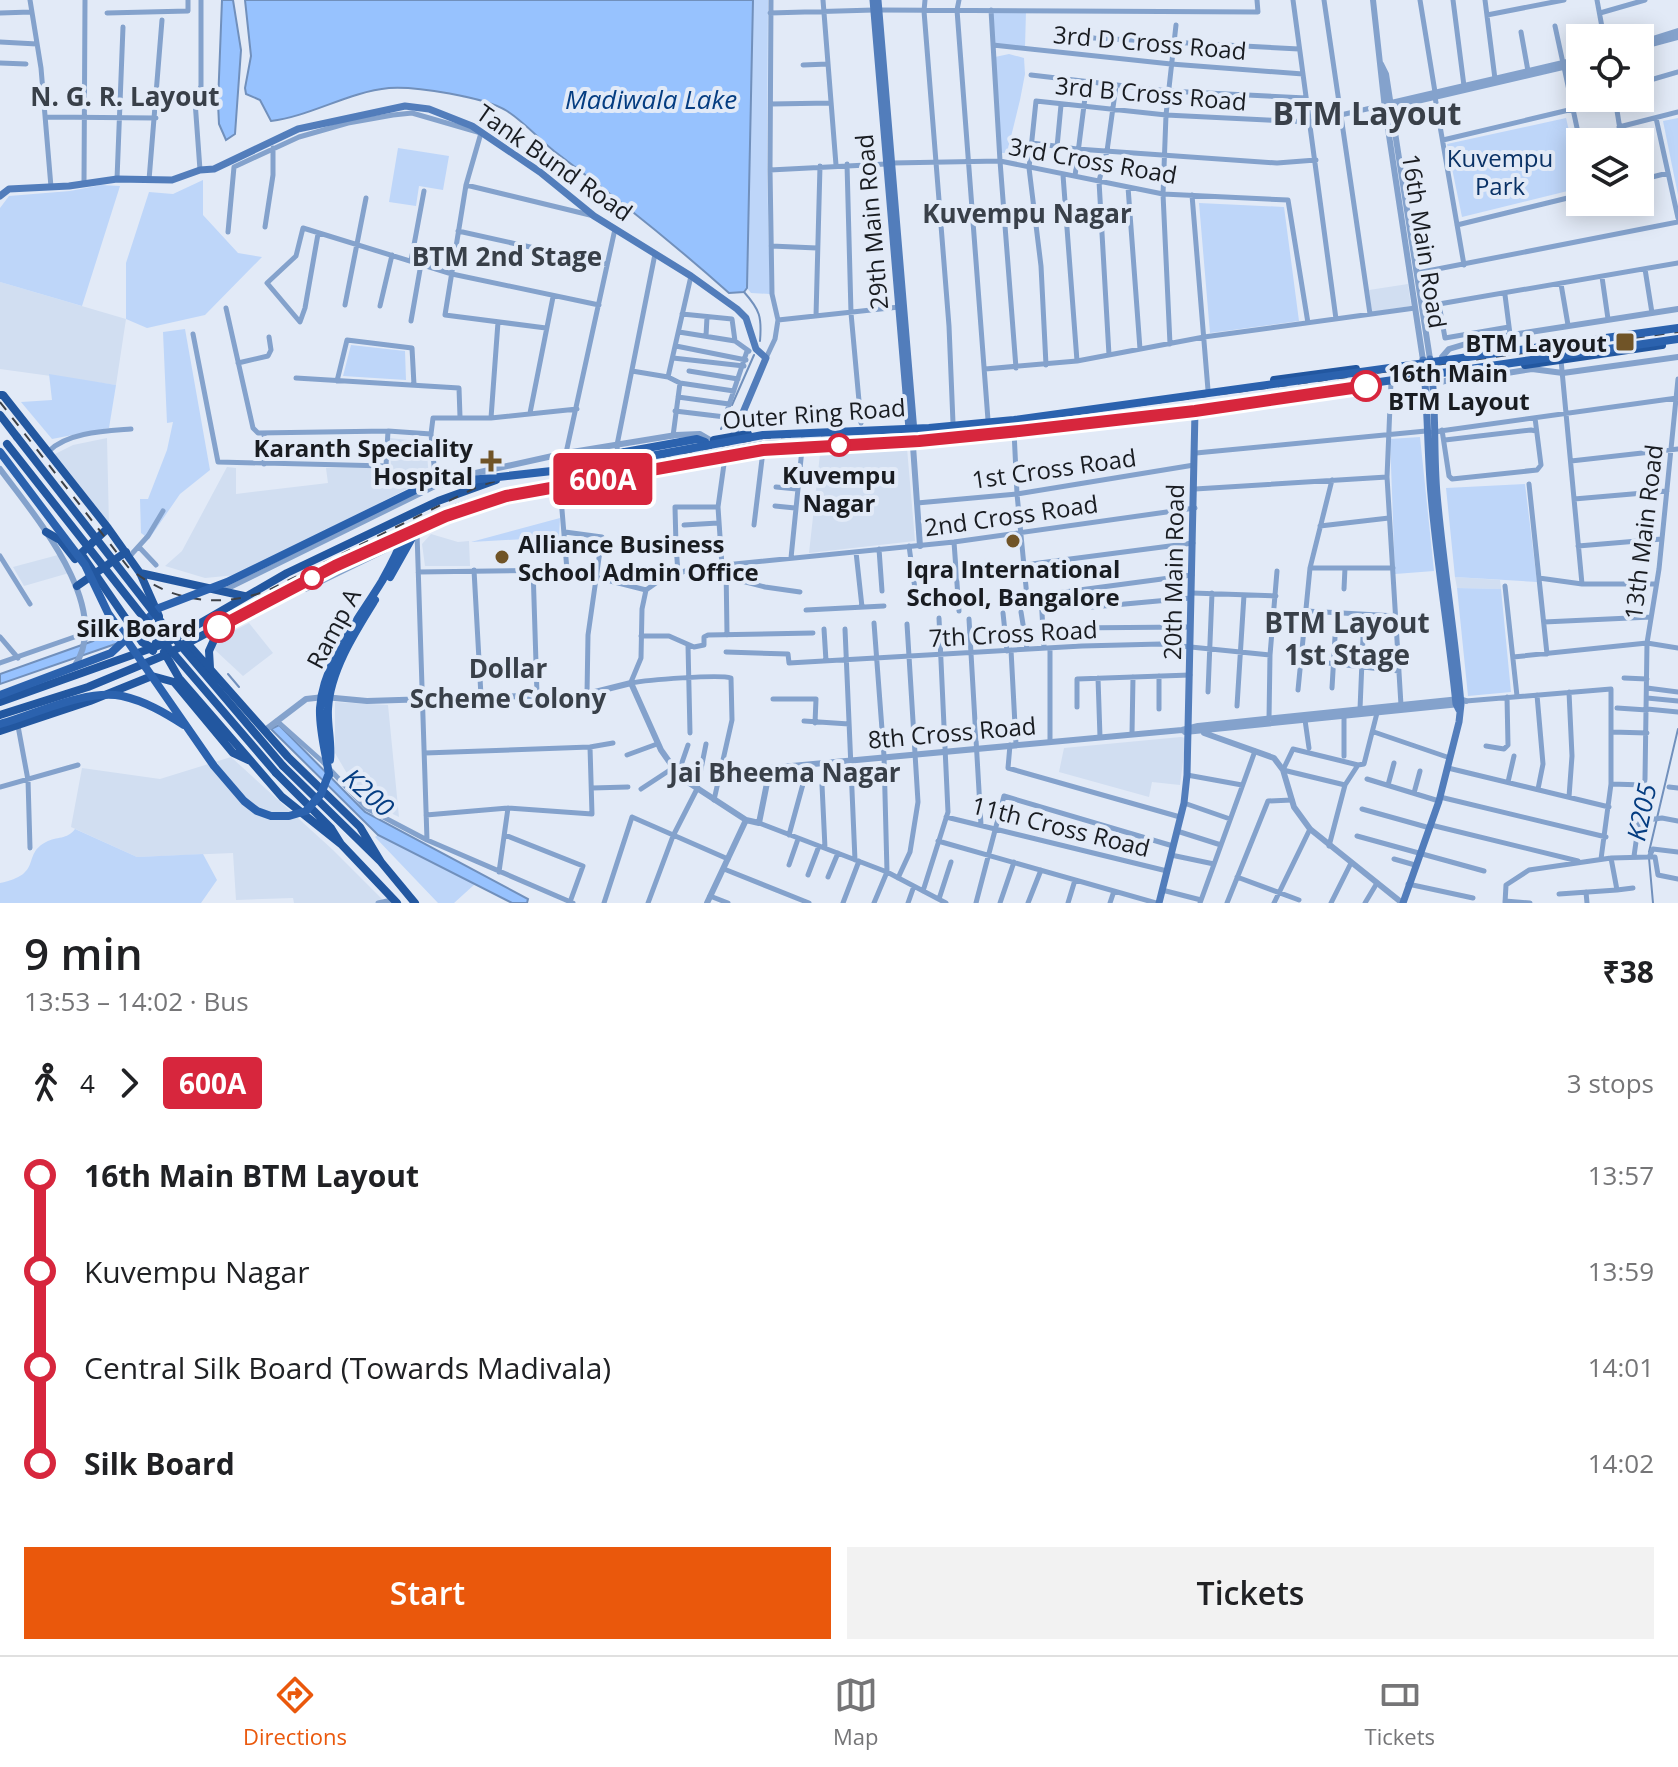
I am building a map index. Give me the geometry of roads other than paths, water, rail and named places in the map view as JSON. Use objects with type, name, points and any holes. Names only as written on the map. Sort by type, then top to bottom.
[{"type":"highway","name":"Outer Ring Road","points":[[0,702],[166,643],[244,596],[438,501],[488,482],[759,432],[988,420],[1678,327]]},
{"type":"highway","name":"Outer Ring Road","points":[[0,715],[88,687],[161,657],[292,588],[417,529],[488,501],[763,450],[912,443],[1195,411],[1391,382],[1509,370],[1678,341]]},
{"type":"highway","points":[[3,396],[49,451],[140,573],[159,616],[159,634],[152,648]]},
{"type":"highway","points":[[0,415],[279,770],[381,862],[415,903]]},
{"type":"highway","points":[[0,435],[155,632],[331,828],[341,844]]},
{"type":"highway","points":[[463,491],[471,474]]},
{"type":"highway","points":[[46,532],[60,540],[73,558],[82,555],[108,528]]},
{"type":"highway","points":[[77,586],[128,554]]},
{"type":"highway","points":[[82,555],[142,642],[161,657],[212,722]]},
{"type":"highway","points":[[140,573],[244,596]]},
{"type":"highway","points":[[219,680],[208,660],[211,644],[222,625]]},
{"type":"highway","points":[[180,636],[238,701],[271,725],[360,827],[381,862]]},
{"type":"highway","points":[[161,657],[166,643]]},
{"type":"highway","points":[[76,663],[93,670]]},
{"type":"highway","points":[[135,668],[139,679]]},
{"type":"highway","points":[[0,731],[90,701],[139,679],[152,676],[174,682],[282,797],[341,844],[395,902]]},
{"type":"highway","points":[[212,722],[238,701]]},
{"type":"main road","name":"29th Main Road","points":[[876,0],[899,307],[912,426]]},
{"type":"main road","name":"Tank Bund Road","points":[[0,196],[9,189],[117,179],[172,180],[200,170],[214,169],[298,129],[405,106],[437,112],[472,126],[540,172],[594,216],[691,276],[743,314],[752,350],[766,358]]},
{"type":"main road","name":"29th Main Road","points":[[889,163],[912,443]]},
{"type":"main road","points":[[0,694],[111,653],[159,608],[227,582],[426,485],[543,473],[763,435],[929,428],[1014,420],[1678,327]]},
{"type":"main road","name":"Ramp A","points":[[329,775],[321,723],[324,688],[339,653],[359,614],[386,573],[406,531],[458,507],[500,494],[764,445],[875,441],[1015,429],[1254,400],[1678,341]]},
{"type":"main road","points":[[733,436],[766,358]]},
{"type":"main road","name":"16th Main Road","points":[[1400,902],[1431,826],[1459,722],[1431,497],[1428,408],[1431,379],[1426,359]]},
{"type":"main road","name":"20th Main Road","points":[[1157,903],[1184,803],[1187,775],[1195,411]]},
{"type":"main road","points":[[543,473],[578,461],[625,452],[697,439],[708,442]]},
{"type":"main road","points":[[0,452],[85,565],[108,613],[231,788],[257,811],[271,816],[289,816],[306,811],[321,794],[329,775],[328,707],[331,689],[364,618],[417,529]]},
{"type":"main road","points":[[0,724],[72,701],[120,696],[155,708],[188,728]]},
{"type":"street","points":[[30,0],[47,117],[51,187]]},
{"type":"street","points":[[84,183],[85,0]]},
{"type":"street","points":[[107,13],[188,11],[188,0]]},
{"type":"street","points":[[200,170],[195,101],[201,86],[201,0]]},
{"type":"street","points":[[766,358],[775,339],[778,320],[772,294],[771,0]]},
{"type":"street","points":[[823,0],[836,165]]},
{"type":"street","points":[[925,0],[934,162],[949,326],[953,423]]},
{"type":"street","points":[[959,0],[957,10],[988,420]]},
{"type":"street","points":[[1023,10],[1024,0]]},
{"type":"street","points":[[770,13],[876,10],[1258,12],[1257,0]]},
{"type":"street","points":[[1293,0],[1336,319]]},
{"type":"street","points":[[1324,0],[1370,314]]},
{"type":"street","name":"16th Main Road","points":[[1373,0],[1386,106],[1426,359]]},
{"type":"street","points":[[1420,0],[1464,265]]},
{"type":"street","points":[[1453,0],[1464,87]]},
{"type":"street","points":[[1485,0],[1495,80]]},
{"type":"street","points":[[1487,15],[1564,0]]},
{"type":"street","points":[[1597,0],[1602,24]]},
{"type":"street","points":[[1600,13],[1645,0]]},
{"type":"street","points":[[991,10],[1016,368]]},
{"type":"street","points":[[0,13],[31,12]]},
{"type":"street","points":[[149,180],[162,20]]},
{"type":"street","points":[[1170,344],[1163,194],[1166,115],[1176,25]]},
{"type":"street","points":[[1555,26],[1566,78]]},
{"type":"street","points":[[117,179],[123,27]]},
{"type":"street","points":[[1521,32],[1528,71]]},
{"type":"street","points":[[1076,34],[1299,49]]},
{"type":"street","points":[[1654,41],[1678,34]]},
{"type":"street","points":[[0,42],[37,44]]},
{"type":"street","name":"3rd D Cross Road","points":[[993,45],[1303,74]]},
{"type":"street","points":[[0,63],[26,64]]},
{"type":"street","points":[[803,65],[828,64]]},
{"type":"street","points":[[1310,122],[1566,64]]},
{"type":"street","points":[[1435,95],[1563,65]]},
{"type":"street","points":[[1654,79],[1678,72]]},
{"type":"street","points":[[1031,75],[1168,91],[1306,98]]},
{"type":"street","points":[[1075,176],[1087,82]]},
{"type":"street","points":[[1109,355],[1099,181],[1107,151],[1116,86]]},
{"type":"street","name":"3rd B Cross Road","points":[[1032,143],[1036,101],[1166,115],[1310,122]]},
{"type":"street","points":[[771,104],[831,103]]},
{"type":"street","points":[[1057,147],[1061,105]]},
{"type":"street","name":"16th Main Road","points":[[1386,106],[1417,273],[1426,359]]},
{"type":"street","points":[[1443,140],[1566,111]]},
{"type":"street","points":[[1617,112],[1619,127],[1678,112]]},
{"type":"street","points":[[228,232],[234,167],[299,137],[348,123],[412,113],[481,133],[466,185],[445,315],[546,328]]},
{"type":"street","points":[[47,117],[156,118]]},
{"type":"street","points":[[1417,273],[1678,220],[1656,118]]},
{"type":"street","points":[[1046,365],[1041,266],[1029,168],[1032,143],[1277,163],[1316,160]]},
{"type":"street","points":[[265,227],[273,175],[273,148]]},
{"type":"street","name":"3rd Cross Road","points":[[770,170],[847,164],[1000,161],[1163,194],[1288,200],[1308,323]]},
{"type":"street","points":[[847,164],[851,313],[861,423]]},
{"type":"street","points":[[816,316],[820,166]]},
{"type":"street","points":[[1654,176],[1668,173]]},
{"type":"street","points":[[1063,175],[1077,361]]},
{"type":"street","points":[[466,185],[594,216]]},
{"type":"street","points":[[1128,187],[1140,349]]},
{"type":"street","points":[[411,261],[424,191]]},
{"type":"street","points":[[1192,195],[1208,390]]},
{"type":"street","points":[[345,305],[366,198]]},
{"type":"street","points":[[1457,225],[1566,198]]},
{"type":"street","points":[[318,234],[300,322],[267,283],[296,256],[303,228],[452,274],[599,305]]},
{"type":"street","points":[[566,468],[566,453],[615,229]]},
{"type":"street","points":[[458,231],[607,264]]},
{"type":"street","points":[[771,246],[817,248]]},
{"type":"street","points":[[618,459],[617,445],[655,253]]},
{"type":"street","points":[[380,306],[392,255]]},
{"type":"street","points":[[1678,263],[1440,303],[1445,338],[1678,309]]},
{"type":"street","points":[[411,321],[421,264]]},
{"type":"street","points":[[1645,269],[1652,313]]},
{"type":"street","points":[[668,377],[691,276]]},
{"type":"street","points":[[1602,277],[1608,319]]},
{"type":"street","points":[[1561,284],[1568,325]]},
{"type":"street","points":[[1508,294],[1510,331]]},
{"type":"street","points":[[530,413],[553,297]]},
{"type":"street","points":[[778,320],[899,307]]},
{"type":"street","points":[[226,308],[253,428],[264,434],[388,431],[431,434]]},
{"type":"street","points":[[985,369],[1077,361],[1204,337],[1416,308]]},
{"type":"street","points":[[682,314],[732,319],[735,341]]},
{"type":"street","points":[[706,336],[707,317]]},
{"type":"street","points":[[491,418],[498,322]]},
{"type":"street","points":[[1442,357],[1449,349],[1510,331]]},
{"type":"street","points":[[675,411],[725,417],[752,350],[735,341],[679,332]]},
{"type":"street","points":[[193,334],[218,462],[386,466],[388,431]]},
{"type":"street","points":[[238,363],[268,356],[271,350],[269,337]]},
{"type":"street","points":[[337,381],[347,340],[412,348],[414,385]]},
{"type":"street","points":[[676,346],[745,363]]},
{"type":"street","points":[[1509,370],[1563,373],[1678,357]]},
{"type":"street","points":[[673,358],[745,363]]},
{"type":"street","points":[[1561,360],[1582,584]]},
{"type":"street","points":[[632,371],[668,377],[680,383],[734,391]]},
{"type":"street","points":[[689,371],[738,379]]},
{"type":"street","points":[[296,378],[459,388],[460,417]]},
{"type":"street","name":"13th Main Road","points":[[1634,856],[1644,785],[1647,643],[1675,449],[1678,379]]},
{"type":"street","points":[[1391,382],[1387,477],[1401,705]]},
{"type":"street","points":[[673,436],[680,383]]},
{"type":"street","points":[[678,397],[729,404]]},
{"type":"street","points":[[1196,453],[1430,432],[1677,398]]},
{"type":"street","points":[[438,501],[431,434],[433,418],[491,418],[577,409]]},
{"type":"street","points":[[1442,430],[1449,476],[1455,480],[1540,469],[1535,418]]},
{"type":"street","points":[[49,451],[60,443],[97,432],[131,429]]},
{"type":"street","points":[[1014,431],[1027,597],[1193,575]]},
{"type":"street","points":[[1445,440],[1536,431]]},
{"type":"street","points":[[264,434],[264,464]]},
{"type":"street","points":[[222,592],[436,486],[471,474],[566,453],[673,436],[700,434],[708,442]]},
{"type":"street","name":"29th Main Road","points":[[912,443],[920,546]]},
{"type":"street","points":[[791,558],[802,448]]},
{"type":"street","points":[[1571,461],[1675,449]]},
{"type":"street","points":[[754,525],[763,450]]},
{"type":"street","points":[[725,456],[718,523],[726,577],[727,635]]},
{"type":"street","name":"1st Cross Road","points":[[917,503],[1017,494],[1195,465]]},
{"type":"street","points":[[0,469],[61,553],[77,586],[83,634],[76,663],[59,675],[0,694]]},
{"type":"street","points":[[1195,489],[1387,477]]},
{"type":"street","points":[[1298,690],[1310,568],[1332,480]]},
{"type":"street","points":[[1529,484],[1547,654]]},
{"type":"street","points":[[560,486],[567,570]]},
{"type":"street","points":[[776,487],[797,489]]},
{"type":"street","points":[[1574,499],[1667,491]]},
{"type":"street","points":[[775,506],[795,508]]},
{"type":"street","points":[[678,573],[675,507],[718,507]]},
{"type":"street","name":"2nd Cross Road","points":[[646,590],[663,578],[678,573],[724,565],[954,542],[1195,508]]},
{"type":"street","points":[[128,554],[139,547],[163,511]]},
{"type":"street","points":[[1320,526],[1389,518]]},
{"type":"street","points":[[684,525],[718,523]]},
{"type":"street","points":[[417,529],[427,840]]},
{"type":"street","points":[[565,532],[602,537],[588,635],[587,694]]},
{"type":"street","points":[[676,545],[719,539]]},
{"type":"street","points":[[1578,546],[1662,539]]},
{"type":"street","points":[[954,542],[959,611]]},
{"type":"street","points":[[1024,565],[1194,542]]},
{"type":"street","points":[[909,546],[915,589]]},
{"type":"street","points":[[139,547],[156,565]]},
{"type":"street","points":[[879,549],[882,591]]},
{"type":"street","points":[[856,552],[862,607]]},
{"type":"street","points":[[0,556],[30,604]]},
{"type":"street","points":[[418,572],[533,568],[567,570],[646,590],[642,609],[641,658],[631,683],[657,744],[676,771],[697,789],[746,820],[887,872],[942,902],[951,862]]},
{"type":"street","points":[[533,568],[537,695]]},
{"type":"street","points":[[1310,568],[1393,568]]},
{"type":"street","points":[[1344,589],[1345,568]]},
{"type":"street","points":[[474,570],[481,696]]},
{"type":"street","points":[[1269,719],[1270,655],[1277,571]]},
{"type":"street","points":[[726,577],[800,592]]},
{"type":"street","points":[[1539,578],[1582,584],[1656,584]]},
{"type":"street","points":[[1505,586],[1517,696]]},
{"type":"street","points":[[1092,607],[1212,593],[1276,596]]},
{"type":"street","points":[[1208,692],[1212,593]]},
{"type":"street","name":"8th Cross Road","points":[[1041,595],[1047,648],[1050,741]]},
{"type":"street","points":[[1237,706],[1244,595]]},
{"type":"street","points":[[806,610],[884,606]]},
{"type":"street","points":[[1306,611],[1396,616]]},
{"type":"street","points":[[1021,612],[1027,649]]},
{"type":"street","points":[[1003,613],[1009,650],[1013,744],[1008,768],[1180,817]]},
{"type":"street","points":[[1544,622],[1651,617]]},
{"type":"street","points":[[969,619],[981,825]]},
{"type":"street","points":[[923,891],[946,817],[939,620]]},
{"type":"street","points":[[874,623],[884,756],[887,872],[874,903]]},
{"type":"street","points":[[898,878],[910,852],[918,802],[907,624]]},
{"type":"street","points":[[1066,628],[1191,627]]},
{"type":"street","points":[[824,629],[826,661]]},
{"type":"street","points":[[843,903],[857,860],[845,629]]},
{"type":"street","points":[[641,636],[669,636],[694,647],[702,646],[705,636],[813,633]]},
{"type":"street","points":[[0,663],[83,634]]},
{"type":"street","points":[[0,637],[18,658]]},
{"type":"street","points":[[1332,688],[1335,637]]},
{"type":"street","points":[[1360,709],[1363,637]]},
{"type":"street","points":[[1513,657],[1647,643],[1678,648]]},
{"type":"street","points":[[688,644],[690,733]]},
{"type":"street","name":"7th Cross Road","points":[[726,652],[788,654],[789,663],[1161,644],[1270,655]]},
{"type":"street","points":[[1301,660],[1399,671]]},
{"type":"street","points":[[505,835],[583,866],[572,902],[427,840],[366,808],[323,762],[271,725],[306,699],[324,697],[367,701],[587,694],[631,683],[722,675],[731,678],[733,687],[732,720],[714,800]]},
{"type":"street","name":"7th Cross Road","points":[[1077,707],[1077,679],[1191,675]]},
{"type":"street","points":[[1159,676],[1159,709]]},
{"type":"street","points":[[1132,734],[1133,677]]},
{"type":"street","points":[[1098,678],[1100,737]]},
{"type":"street","points":[[1624,678],[1647,679]]},
{"type":"street","points":[[1647,688],[1678,692]]},
{"type":"street","name":"8th Cross Road","points":[[1186,730],[1611,689],[1612,732]]},
{"type":"street","points":[[1569,692],[1572,756],[1569,797]]},
{"type":"street","points":[[1537,695],[1543,764],[1538,789]]},
{"type":"street","points":[[1486,746],[1504,749],[1508,745],[1507,697]]},
{"type":"street","points":[[1647,698],[1678,701]]},
{"type":"street","points":[[773,699],[816,699],[815,723]]},
{"type":"street","name":"8th Cross Road","points":[[759,823],[770,768],[1186,730],[1401,705],[1459,703]]},
{"type":"street","points":[[1617,708],[1678,712]]},
{"type":"street","points":[[1283,770],[1293,749],[1364,764],[1377,713]]},
{"type":"street","points":[[1344,717],[1344,756]]},
{"type":"street","points":[[1305,720],[1309,748]]},
{"type":"street","points":[[804,721],[849,724]]},
{"type":"street","points":[[18,726],[28,780],[30,848]]},
{"type":"street","points":[[1199,731],[1274,758],[1283,770],[1292,800],[1310,829],[1400,902]]},
{"type":"street","points":[[1374,732],[1450,758]]},
{"type":"street","points":[[1601,859],[1611,784],[1612,732],[1647,733]]},
{"type":"street","points":[[425,753],[590,747],[613,743]]},
{"type":"street","points":[[627,755],[657,744]]},
{"type":"street","points":[[648,903],[673,836],[697,789],[706,744]]},
{"type":"street","points":[[641,789],[676,771],[688,745]]},
{"type":"street","points":[[426,815],[508,808],[592,814],[590,747]]},
{"type":"street","points":[[1162,890],[1200,901],[1255,750]]},
{"type":"street","points":[[1508,782],[1514,756]]},
{"type":"street","points":[[1388,785],[1394,763]]},
{"type":"street","points":[[0,787],[78,765]]},
{"type":"street","points":[[1329,846],[1345,785],[1358,765]]},
{"type":"street","points":[[1448,768],[1609,807]]},
{"type":"street","points":[[1283,770],[1345,785]]},
{"type":"street","points":[[1414,793],[1420,771]]},
{"type":"street","points":[[1187,775],[1242,785]]},
{"type":"street","points":[[1367,779],[1414,793],[1606,837]]},
{"type":"street","points":[[789,835],[803,784]]},
{"type":"street","points":[[1611,784],[1644,785]]},
{"type":"street","points":[[808,875],[822,847],[822,785]]},
{"type":"street","points":[[592,788],[628,787]]},
{"type":"street","points":[[1669,787],[1678,788]]},
{"type":"street","points":[[976,903],[1004,796],[1214,864]]},
{"type":"street","points":[[1227,903],[1268,801],[1292,800]]},
{"type":"street","points":[[1184,803],[1230,819]]},
{"type":"street","points":[[499,872],[508,808]]},
{"type":"street","points":[[1362,809],[1583,862]]},
{"type":"street","points":[[604,903],[632,817],[729,859]]},
{"type":"street","name":"11th Cross Road","points":[[946,817],[1167,871]]},
{"type":"street","points":[[1640,821],[1662,818],[1678,821]]},
{"type":"street","points":[[728,903],[708,900],[746,820]]},
{"type":"street","points":[[1274,903],[1310,829]]},
{"type":"street","points":[[1177,831],[1221,845]]},
{"type":"street","points":[[1357,836],[1484,871]]},
{"type":"street","points":[[789,865],[798,839]]},
{"type":"street","points":[[938,841],[1157,903]]},
{"type":"street","points":[[1649,857],[1653,849],[1678,852]]},
{"type":"street","points":[[828,877],[838,853]]},
{"type":"street","points":[[1530,903],[1505,902],[1506,885],[1529,870],[1601,859],[1655,857],[1658,875],[1678,879]]},
{"type":"street","points":[[1611,858],[1617,890]]},
{"type":"street","points":[[1394,859],[1415,865]]},
{"type":"street","points":[[1000,903],[1014,862]]},
{"type":"street","points":[[1331,903],[1351,863]]},
{"type":"street","points":[[724,869],[809,903]]},
{"type":"street","points":[[1028,903],[1041,870]]},
{"type":"street","points":[[1237,877],[1299,900]]},
{"type":"street","points":[[1068,903],[1075,880]]},
{"type":"street","points":[[1365,903],[1377,883]]},
{"type":"street","points":[[1408,884],[1473,898]]},
{"type":"street","points":[[908,903],[914,886]]},
{"type":"street","points":[[1559,894],[1633,888]]},
{"type":"street","points":[[1110,903],[1114,891]]},
{"type":"street","points":[[1586,892],[1587,903]]},
{"type":"street","points":[[378,903],[395,902]]},
{"type":"water","points":[[222,0],[233,0],[241,50],[235,134],[226,140],[219,124],[218,103]]},
{"type":"water","name":"Madiwala Lake","points":[[245,0],[753,0],[747,288],[744,292],[729,293],[519,120],[483,101],[415,89],[389,88],[271,121],[260,100],[246,94],[251,56]]},
{"type":"water","points":[[114,627],[127,640],[0,684],[0,674],[93,641]]},
{"type":"water","points":[[279,725],[365,812],[528,899],[527,903],[512,903],[378,835],[271,729]]},
{"type":"waterway","points":[[744,292],[759,314],[760,341]]},
{"type":"waterway","points":[[732,405],[754,355]]},
{"type":"waterway","points":[[721,429],[726,418]]},
{"type":"waterway","name":"K200","points":[[228,674],[239,687]]},
{"type":"waterway","name":"K205","points":[[1649,852],[1678,729]]},
{"type":"waterway","name":"K205","points":[[1649,858],[1653,903]]},
{"type":"railway","points":[[0,402],[128,567],[144,579],[177,595],[213,600],[250,596],[269,590],[477,487],[509,477],[591,470],[763,438],[929,430],[1015,422],[1678,332]]},
{"type":"place","name":"BTM Layout","points":[[1625,342]]},
{"type":"place","name":"16th Main BTM Layout","points":[[1366,386]]},
{"type":"place","name":"Kuvempu Nagar","points":[[839,445]]},
{"type":"place","name":"Karanth Speciality Hospital","points":[[491,461]]},
{"type":"place","name":"Iqra International School, Bangalore","points":[[1013,541]]},
{"type":"place","name":"Alliance Business School Admin Office","points":[[502,557]]},
{"type":"place","name":"Silk Board","points":[[219,627]]},
{"type":"district","name":"N. G. R. Layout","points":[[125,96]]},
{"type":"district","name":"BTM Layout","points":[[1367,112]]},
{"type":"district","name":"Kuvempu Nagar","points":[[1027,213]]},
{"type":"district","name":"BTM 2nd Stage","points":[[507,256]]},
{"type":"district","name":"BTM Layout 1st Stage","points":[[1347,638]]},
{"type":"district","name":"Dollar Scheme Colony","points":[[508,683]]},
{"type":"district","name":"Jai Bheema Nagar","points":[[785,772]]},
{"type":"park label","name":"Kuvempu Park","points":[[1500,171]]}]
